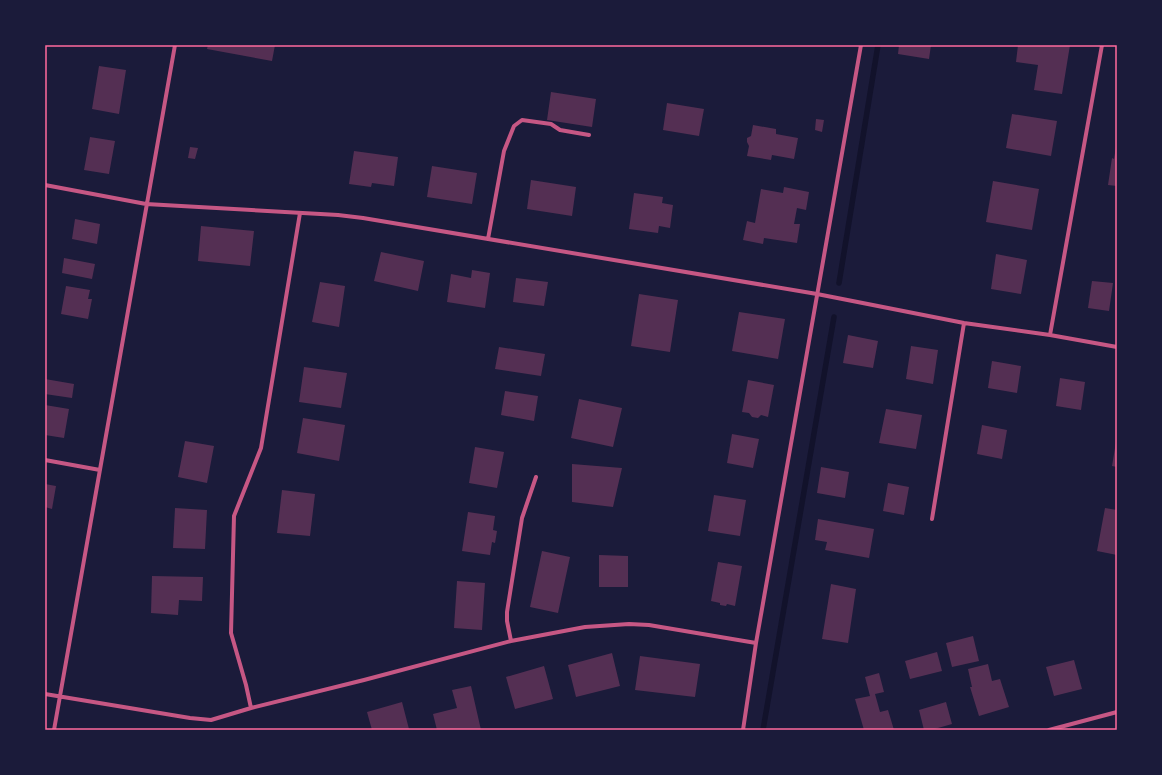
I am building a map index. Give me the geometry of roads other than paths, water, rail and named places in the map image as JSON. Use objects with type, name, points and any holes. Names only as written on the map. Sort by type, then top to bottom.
[{"type":"street","points":[[54,730],[175,45]]},
{"type":"street","points":[[743,730],[756,644],[861,45]]},
{"type":"street","points":[[1050,335],[1102,45]]},
{"type":"street","points":[[488,239],[504,150],[514,126],[522,120],[552,124],[560,130],[589,135]]},
{"type":"street","points":[[45,186],[146,204],[364,218],[817,294],[964,323],[1050,335],[1117,347]]},
{"type":"street","points":[[251,708],[231,633],[234,516],[261,448],[300,213]]},
{"type":"street","points":[[932,519],[964,323]]},
{"type":"street","points":[[45,460],[100,470]]},
{"type":"street","points":[[511,641],[507,612],[522,518],[536,477]]},
{"type":"street","points":[[45,694],[190,718],[211,720],[251,708],[511,641],[585,627],[629,624],[649,625],[756,644]]},
{"type":"street","points":[[1048,730],[1117,712]]},
{"type":"waterway","points":[[839,283],[878,45]]},
{"type":"waterway","points":[[763,730],[834,317]]}]
